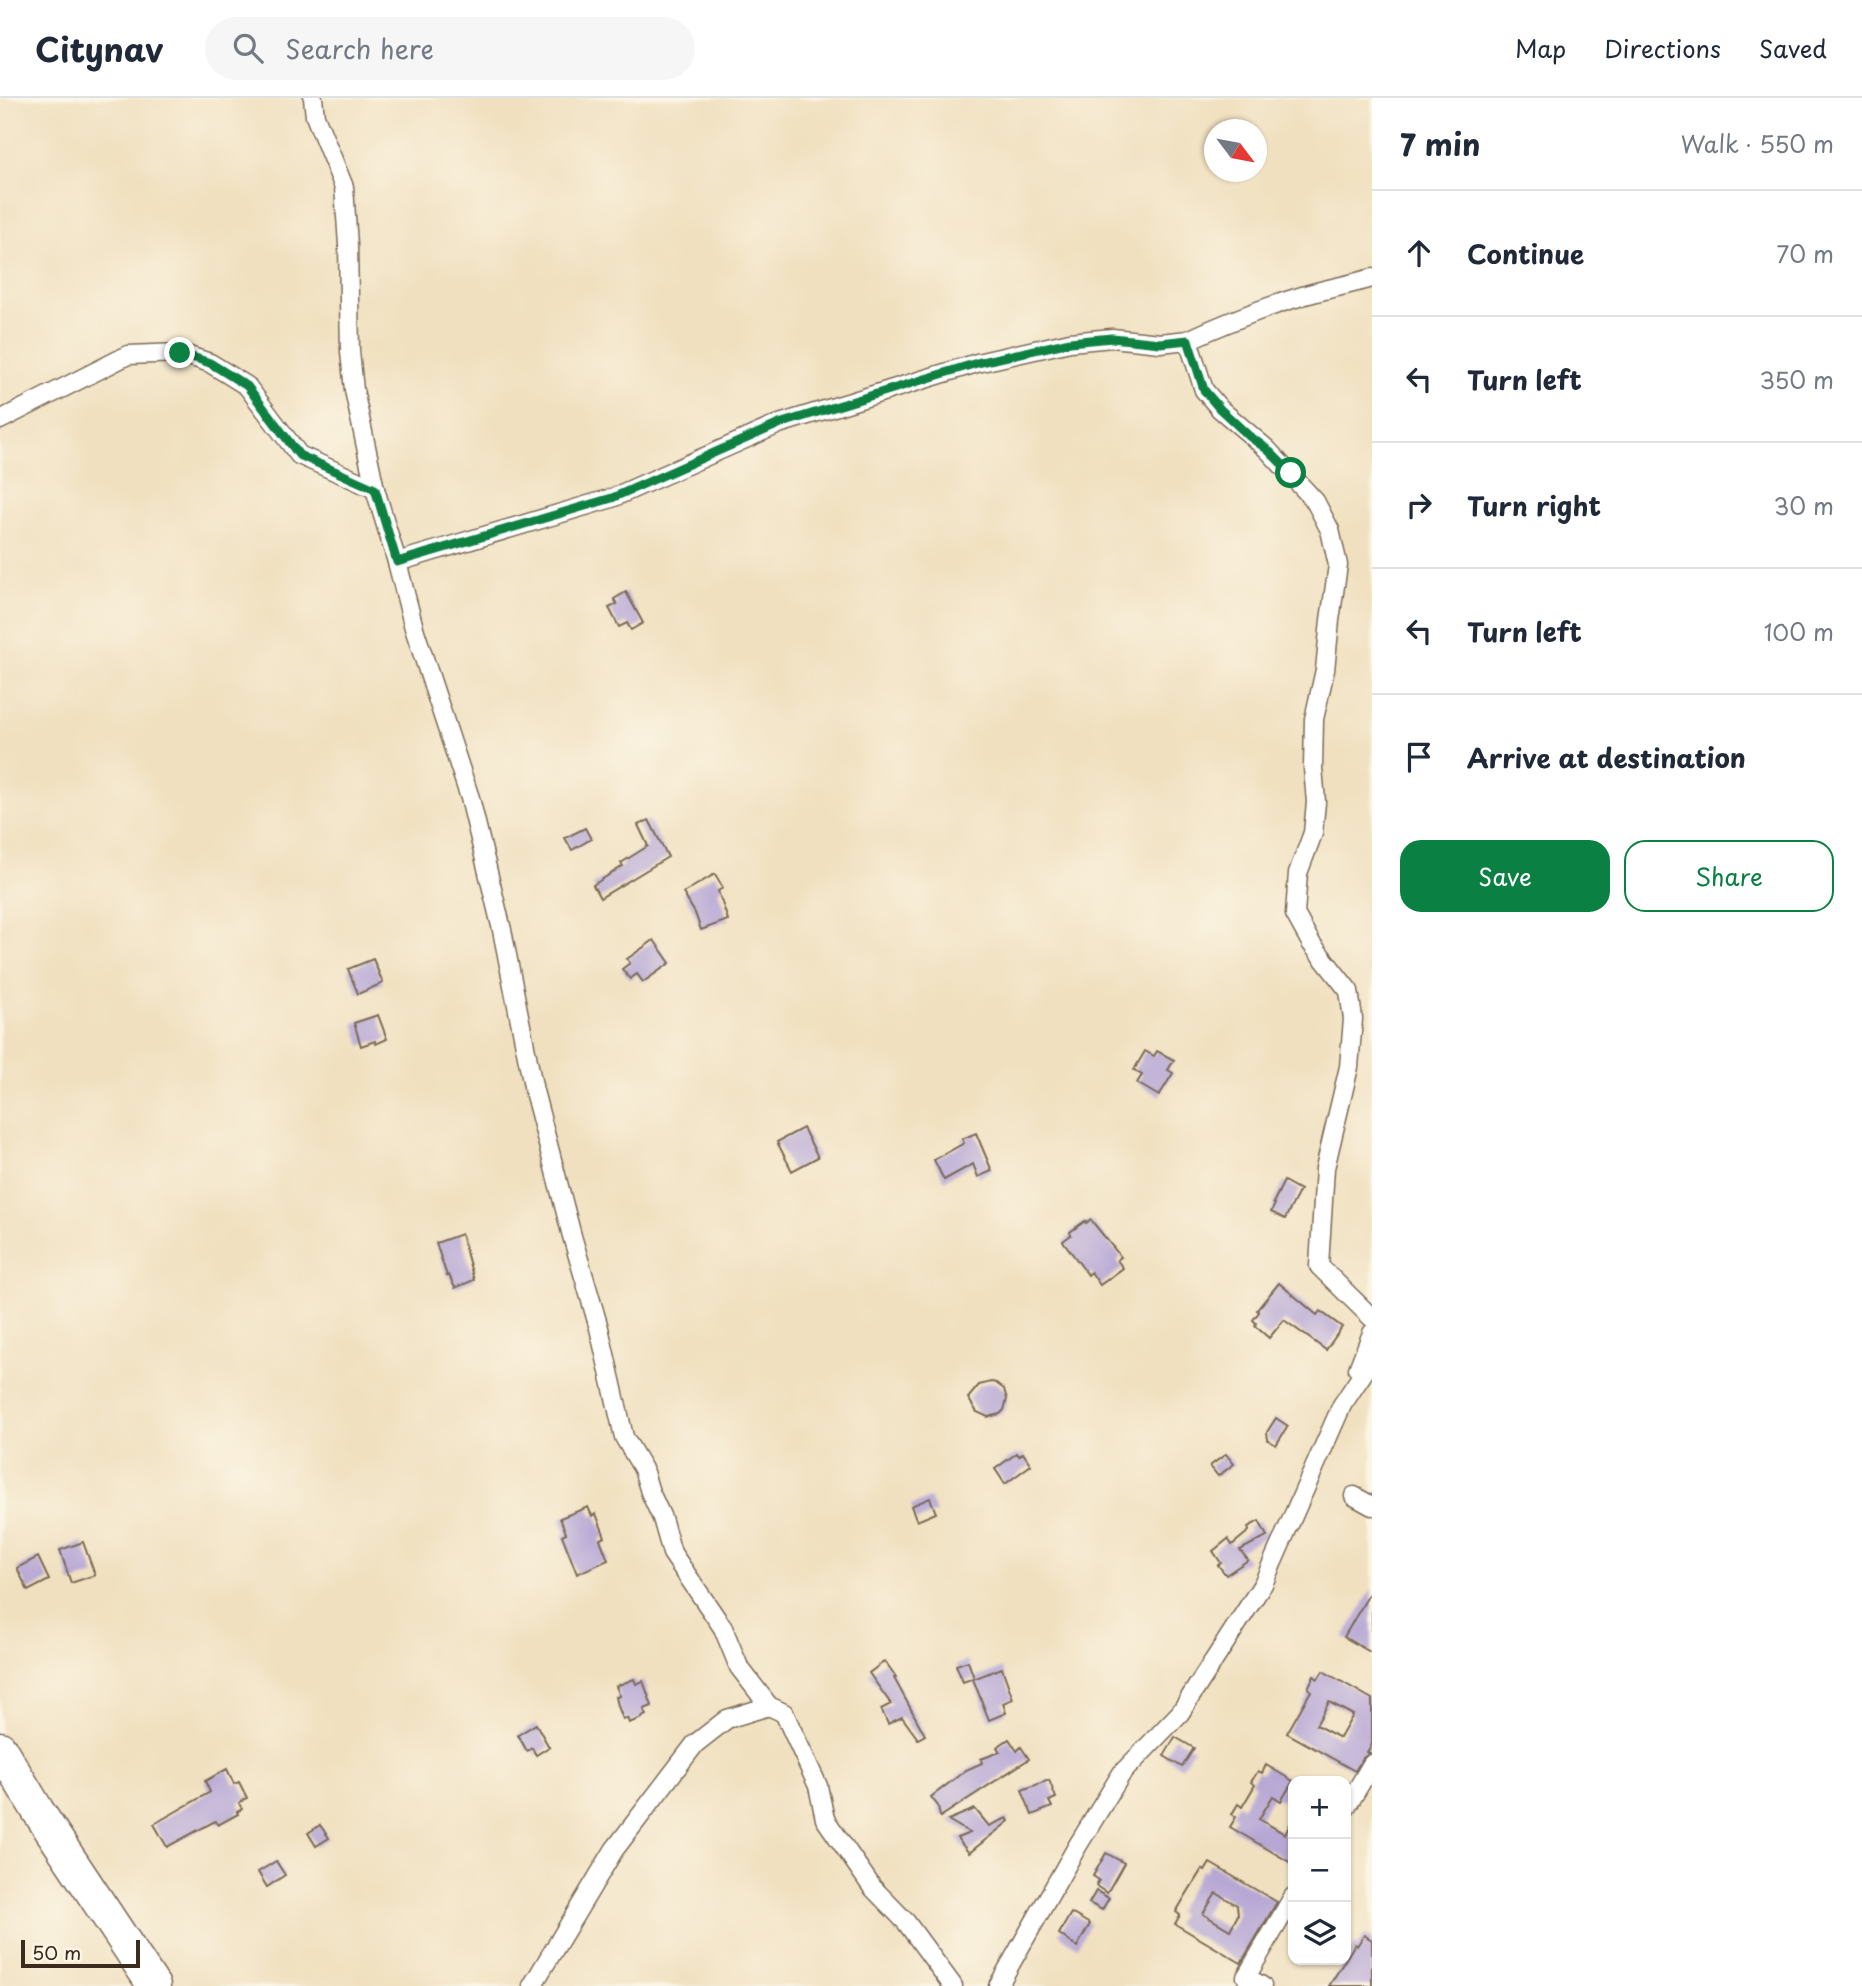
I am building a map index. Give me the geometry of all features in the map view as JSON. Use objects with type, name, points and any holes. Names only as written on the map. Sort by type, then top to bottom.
[{"type":"highway","points":[[0,1748],[38,1811],[154,1986]]},
{"type":"street","points":[[313,98],[315,116],[344,187],[350,352],[354,390],[375,489],[414,628],[470,798],[502,930],[534,1091],[599,1328],[624,1437],[643,1469],[672,1553],[723,1628],[740,1667],[769,1706],[784,1713],[818,1786],[825,1819],[872,1887],[906,1923],[953,1986]]},
{"type":"street","points":[[397,562],[612,498],[779,424],[977,363],[1070,342],[1112,338],[1160,343],[1188,340],[1224,323],[1303,296],[1372,278]]},
{"type":"street","points":[[1188,340],[1204,390],[1220,409],[1267,449],[1315,501],[1330,530],[1338,565],[1329,620],[1325,670],[1314,719],[1312,768],[1316,802],[1313,833],[1298,873],[1295,914],[1311,943],[1349,990],[1353,1019],[1349,1067],[1325,1168],[1320,1266],[1372,1318]]},
{"type":"street","points":[[0,420],[128,355],[180,353],[210,363],[247,386],[299,455],[375,489]]},
{"type":"street","points":[[998,1986],[1122,1773],[1180,1713],[1263,1584],[1372,1333]]},
{"type":"street","points":[[1342,1405],[1372,1360]]},
{"type":"street","points":[[1354,1496],[1372,1506]]},
{"type":"street","points":[[532,1986],[614,1850],[695,1744],[727,1719],[769,1706]]},
{"type":"street","points":[[1351,1800],[1372,1764]]},
{"type":"street","points":[[1262,1986],[1246,1977],[1290,1902]]},
{"type":"building","points":[[626,592],[643,623],[631,630],[627,623],[619,627],[609,608],[617,604],[614,599]]},
{"type":"building","points":[[649,820],[668,857],[600,898],[593,885],[648,846],[638,825]]},
{"type":"building","points":[[585,828],[591,839],[572,850],[565,838]]},
{"type":"building","points":[[715,874],[723,888],[718,891],[728,920],[701,930],[683,893]]},
{"type":"building","points":[[654,940],[670,963],[643,982],[637,974],[630,979],[622,969],[630,963],[627,959]]},
{"type":"building","points":[[373,959],[383,983],[358,994],[348,969]]},
{"type":"building","points":[[378,1015],[387,1039],[361,1046],[354,1023]]},
{"type":"building","points":[[1145,1051],[1154,1056],[1157,1051],[1174,1060],[1168,1070],[1173,1073],[1159,1096],[1137,1083],[1142,1075],[1134,1070]]},
{"type":"building","points":[[803,1128],[818,1157],[792,1171],[777,1142]]},
{"type":"building","points":[[976,1133],[992,1171],[978,1177],[973,1164],[944,1180],[934,1160],[964,1143],[962,1139]]},
{"type":"building","points":[[1284,1181],[1300,1190],[1285,1219],[1271,1212]]},
{"type":"building","points":[[1091,1220],[1121,1257],[1117,1260],[1123,1268],[1100,1285],[1091,1272],[1088,1275],[1063,1241],[1071,1235],[1070,1232],[1085,1221],[1086,1223]]},
{"type":"building","points":[[461,1234],[474,1280],[455,1288],[449,1275],[447,1276],[436,1243]]},
{"type":"building","points":[[1279,1283],[1317,1315],[1320,1311],[1342,1327],[1326,1350],[1284,1320],[1269,1338],[1255,1326],[1253,1320],[1259,1312],[1257,1310]]},
{"type":"building","points":[[991,1382],[1004,1389],[1007,1399],[1000,1414],[988,1417],[977,1412],[968,1398],[979,1385]]},
{"type":"building","points":[[1276,1418],[1288,1426],[1276,1445],[1268,1440],[1267,1432]]},
{"type":"building","points":[[1017,1453],[1019,1456],[1023,1453],[1031,1465],[1005,1484],[995,1469]]},
{"type":"building","points":[[1226,1454],[1234,1464],[1218,1476],[1210,1466]]},
{"type":"building","points":[[930,1498],[936,1513],[917,1521],[911,1506]]},
{"type":"building","points":[[588,1507],[592,1516],[596,1514],[605,1537],[600,1539],[608,1560],[577,1574],[562,1535],[566,1533],[560,1518]]},
{"type":"building","points":[[1259,1521],[1267,1536],[1240,1550],[1248,1560],[1226,1575],[1218,1565],[1221,1563],[1213,1551],[1228,1539],[1232,1545],[1249,1531],[1248,1527]]},
{"type":"building","points":[[83,1542],[95,1575],[71,1583],[60,1550]]},
{"type":"building","points":[[38,1557],[49,1580],[28,1591],[17,1568]]},
{"type":"building","points":[[1372,1589],[1372,1653],[1344,1637]]},
{"type":"building","points":[[885,1661],[925,1735],[918,1739],[902,1717],[888,1724],[881,1709],[891,1704],[869,1673]]},
{"type":"building","points":[[968,1661],[974,1678],[963,1682],[956,1665]]},
{"type":"building","points":[[1002,1668],[1013,1699],[1003,1703],[1006,1713],[989,1720],[973,1679]]},
{"type":"building","points":[[1323,1671],[1372,1699],[1372,1744],[1367,1752],[1370,1753],[1363,1758],[1355,1771],[1287,1733],[1311,1691],[1308,1688],[1314,1676],[1318,1679]],"holes":[[[1329,1702],[1353,1715],[1340,1738],[1316,1725]]]},
{"type":"building","points":[[634,1679],[636,1684],[643,1681],[652,1706],[644,1709],[646,1715],[642,1718],[629,1723],[627,1718],[623,1719],[618,1706],[616,1697],[620,1696],[616,1686]]},
{"type":"building","points":[[536,1724],[549,1747],[536,1755],[532,1748],[527,1751],[518,1735]]},
{"type":"building","points":[[1175,1737],[1194,1748],[1182,1767],[1164,1756]]},
{"type":"building","points":[[1009,1739],[1017,1751],[1021,1747],[1029,1759],[940,1817],[938,1806],[931,1797],[966,1770],[982,1763],[981,1759],[1000,1752],[997,1747]]},
{"type":"building","points":[[1266,1765],[1288,1778],[1288,1789],[1281,1801],[1273,1796],[1259,1819],[1285,1834],[1288,1828],[1288,1861],[1230,1827],[1236,1817],[1232,1814],[1238,1804],[1242,1807],[1255,1785],[1251,1782],[1258,1771],[1262,1773]]},
{"type":"building","points":[[227,1769],[234,1784],[239,1782],[247,1798],[239,1803],[242,1809],[218,1825],[215,1821],[167,1847],[154,1824],[210,1792],[205,1781]]},
{"type":"building","points":[[1049,1780],[1056,1798],[1049,1801],[1052,1807],[1032,1815],[1022,1790]]},
{"type":"building","points":[[975,1809],[989,1826],[1007,1818],[1009,1821],[969,1853],[957,1838],[970,1833],[948,1820]]},
{"type":"building","points":[[320,1825],[329,1838],[316,1846],[308,1833]]},
{"type":"building","points":[[1106,1853],[1124,1863],[1107,1893],[1096,1886],[1099,1880],[1093,1876]]},
{"type":"building","points":[[276,1861],[285,1875],[267,1887],[258,1872]]},
{"type":"building","points":[[1210,1863],[1277,1902],[1241,1963],[1175,1924],[1180,1915],[1176,1912],[1202,1869],[1205,1871]],"holes":[[[1216,1893],[1237,1905],[1238,1915],[1230,1930],[1203,1914]]]},
{"type":"building","points":[[1096,1891],[1109,1898],[1102,1910],[1089,1903]]},
{"type":"building","points":[[1071,1913],[1090,1924],[1077,1947],[1059,1934]]},
{"type":"building","points":[[1364,1935],[1372,1940],[1372,1986],[1329,1986],[1342,1965],[1351,1965],[1351,1950],[1355,1944],[1357,1946]]},
{"type":"route","points":[[180,353],[210,363],[247,386],[299,455],[375,489],[397,562],[612,498],[779,424],[977,363],[1070,342],[1112,338],[1160,343],[1188,340],[1204,390],[1220,409],[1291,473]]}]
